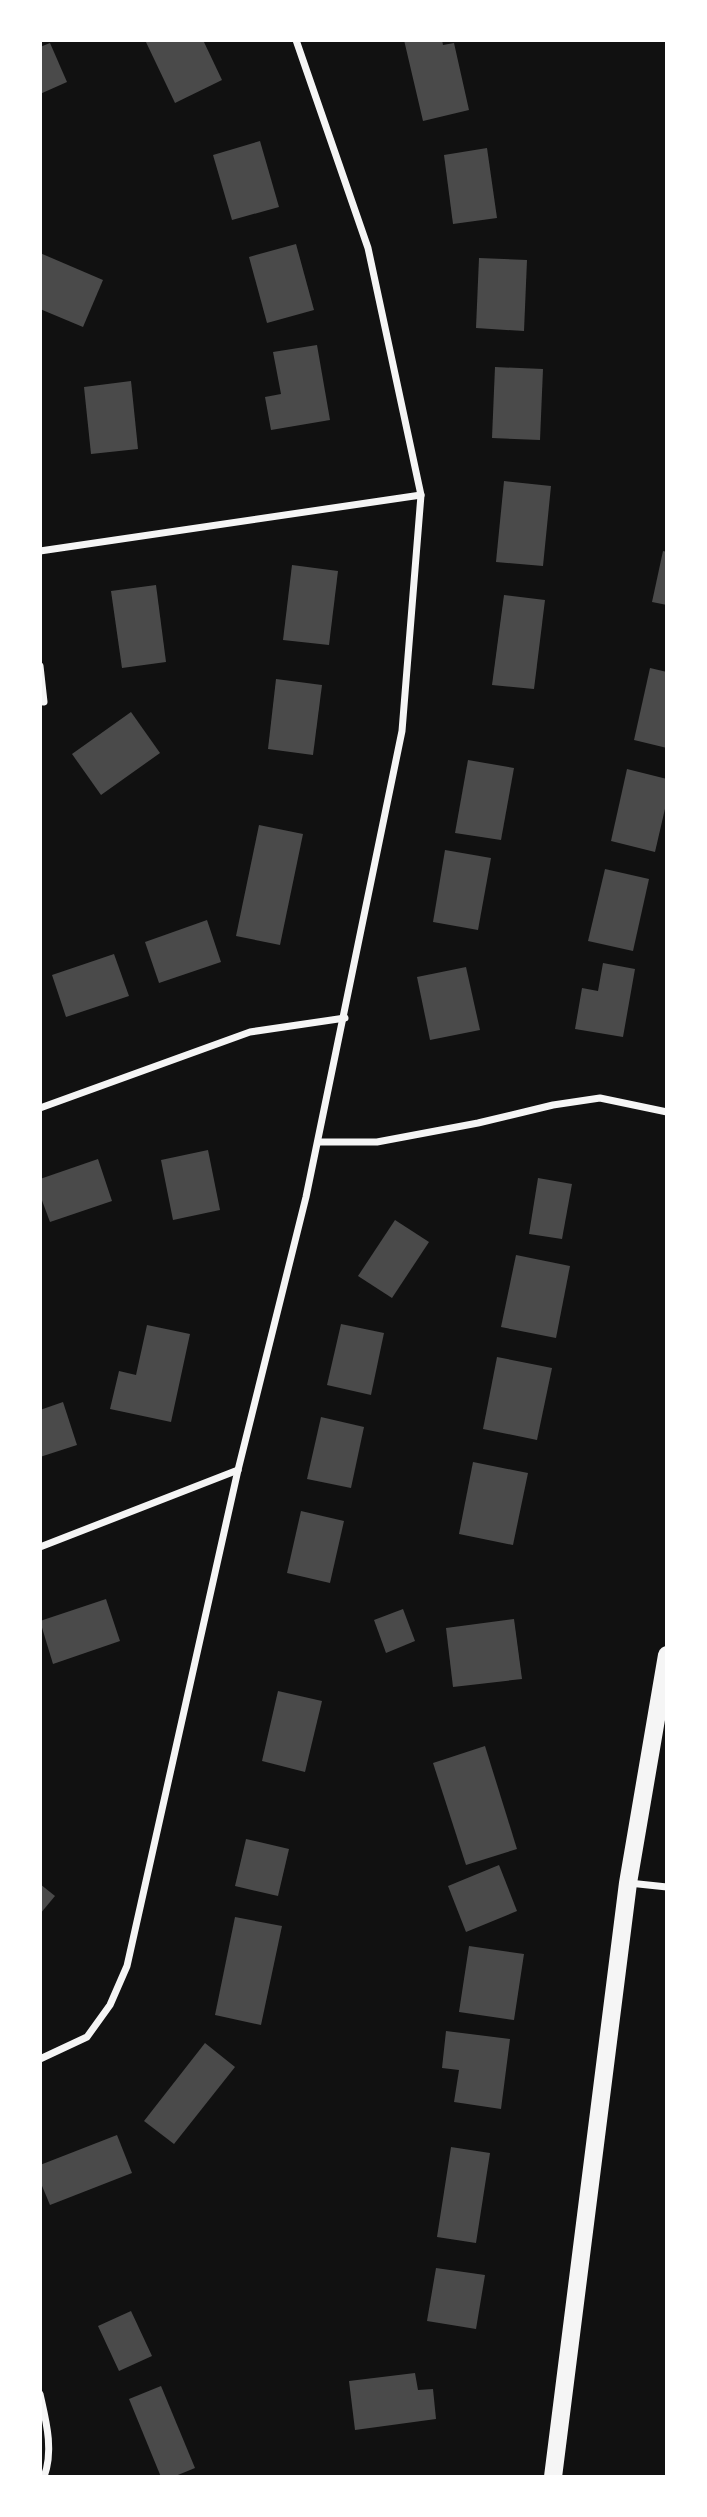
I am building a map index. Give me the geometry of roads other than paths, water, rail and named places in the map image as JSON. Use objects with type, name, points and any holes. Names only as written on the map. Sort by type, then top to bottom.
[{"type":"main road","points":[[553,2477],[628,1883],[667,1656]]},
{"type":"street","points":[[40,2059],[87,2037],[110,2005],[127,1966],[237,1470],[306,1198],[402,731],[421,495],[368,248],[296,40]]},
{"type":"street","points":[[40,551],[421,495]]},
{"type":"street","points":[[40,666],[44,702]]},
{"type":"street","points":[[40,1108],[250,1032],[345,1018]]},
{"type":"street","points":[[318,1142],[377,1142],[478,1123],[553,1105],[600,1098],[667,1112]]},
{"type":"street","points":[[40,1546],[237,1470]]},
{"type":"street","points":[[628,1883],[667,1887]]},
{"type":"street","points":[[40,2394],[49,2435],[47,2470],[44,2477]]}]
